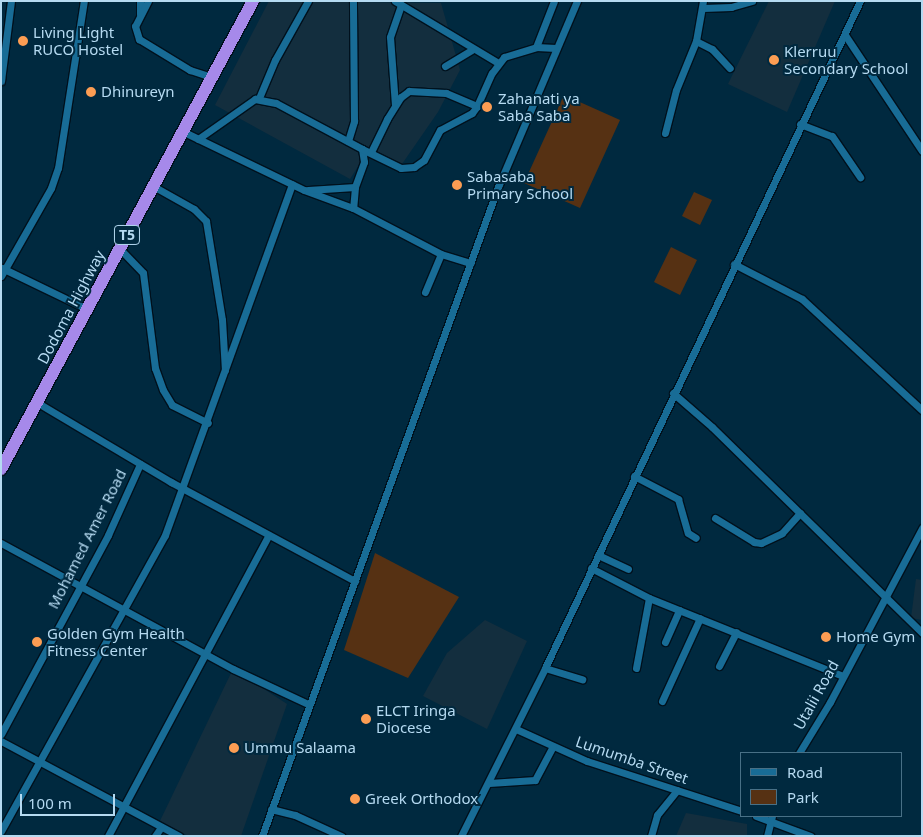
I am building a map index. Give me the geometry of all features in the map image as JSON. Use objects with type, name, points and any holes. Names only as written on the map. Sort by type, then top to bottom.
[{"type":"highway","name":"Dodoma Highway","points":[[1,469],[254,1]]},
{"type":"street","points":[[84,1],[58,168],[50,188],[2,271],[88,308]]},
{"type":"street","points":[[140,1],[140,14]]},
{"type":"street","points":[[148,1],[135,26],[139,39],[175,62],[212,77]]},
{"type":"street","points":[[198,139],[242,105],[259,98],[275,60],[308,1]]},
{"type":"street","points":[[348,140],[354,121],[353,1]]},
{"type":"street","points":[[536,47],[554,1]]},
{"type":"street","points":[[262,836],[308,704],[355,581],[519,132],[578,1]]},
{"type":"street","points":[[666,133],[676,90],[696,41],[703,4],[731,7],[752,1]]},
{"type":"street","points":[[461,836],[516,729],[800,124],[860,1]]},
{"type":"street","points":[[1,82],[4,27],[10,2]]},
{"type":"street","points":[[394,108],[390,45],[398,3],[472,50],[498,63]]},
{"type":"street","points":[[845,35],[922,151]]},
{"type":"street","points":[[696,41],[712,48],[730,68]]},
{"type":"street","points":[[259,98],[402,168],[414,167],[424,160],[440,130],[472,113],[498,63],[516,52],[536,47],[556,48]]},
{"type":"street","points":[[445,66],[472,50]]},
{"type":"street","points":[[371,152],[394,108],[405,93],[415,89],[446,93],[477,106]]},
{"type":"street","points":[[800,124],[832,136],[860,177]]},
{"type":"street","points":[[184,132],[304,190],[353,208],[441,254],[471,263]]},
{"type":"street","points":[[353,208],[355,187],[364,162],[362,149]]},
{"type":"street","points":[[1,831],[165,535],[208,423],[292,184]]},
{"type":"street","points":[[153,186],[194,209],[206,221],[220,304],[226,373]]},
{"type":"street","points":[[304,190],[355,187]]},
{"type":"street","points":[[120,249],[142,272],[155,368],[162,390],[179,410],[208,423]]},
{"type":"street","points":[[425,292],[441,254]]},
{"type":"street","points":[[734,264],[802,298],[922,410]]},
{"type":"street","points":[[673,393],[800,513],[922,634]]},
{"type":"street","points":[[38,403],[182,488],[355,581]]},
{"type":"street","name":"Mohamed Amer Road","points":[[1,734],[108,535],[140,464]]},
{"type":"street","points":[[634,476],[678,499],[688,532],[696,538]]},
{"type":"street","points":[[716,518],[754,542],[761,543],[782,533],[800,513]]},
{"type":"street","name":"Utalii Road","points":[[800,752],[844,676],[883,596],[922,528]]},
{"type":"street","points":[[108,836],[269,535]]},
{"type":"street","points":[[1,543],[205,653],[308,704]]},
{"type":"street","points":[[598,555],[628,569]]},
{"type":"street","points":[[591,568],[649,598],[844,676]]},
{"type":"street","points":[[636,668],[649,598]]},
{"type":"street","points":[[665,642],[679,610]]},
{"type":"street","points":[[662,701],[700,618]]},
{"type":"street","points":[[720,666],[736,632]]},
{"type":"street","points":[[545,668],[582,679]]},
{"type":"street","name":"Lumumba Street","points":[[516,729],[588,761],[740,810]]},
{"type":"street","points":[[1,741],[179,836]]},
{"type":"street","points":[[489,783],[535,780],[553,746]]},
{"type":"street","points":[[651,836],[657,815],[677,790]]},
{"type":"street","points":[[271,809],[296,815],[342,836]]},
{"type":"street","points":[[767,836],[771,818],[810,836]]},
{"type":"street","points":[[155,836],[161,827]]},
{"type":"shaded area","points":[[269,1],[441,3],[460,70],[438,112],[402,164],[369,149],[350,179],[215,105]]},
{"type":"shaded area","name":"Klerruu Secondary School","points":[[769,1],[835,1],[787,112],[728,84]]},
{"type":"shaded area","points":[[916,579],[922,580],[922,620],[911,618]]},
{"type":"shaded area","points":[[485,620],[527,641],[487,729],[423,696],[447,653]]},
{"type":"shaded area","name":"Ummu Salaama","points":[[233,669],[287,704],[241,836],[189,836],[159,823]]},
{"type":"shaded area","points":[[686,813],[747,824],[747,836],[676,836]]},
{"type":"green space","points":[[564,95],[620,120],[580,208],[524,183]]},
{"type":"green space","points":[[694,192],[712,200],[700,225],[682,216]]},
{"type":"green space","points":[[671,247],[697,260],[680,295],[654,282]]},
{"type":"green space","points":[[375,553],[459,597],[408,678],[344,650]]},
{"type":"place","name":"Living Light RUCO Hostel","points":[[23,41]]},
{"type":"place","name":"Klerruu Secondary School","points":[[774,60]]},
{"type":"place","name":"Dhinureyn","points":[[91,92]]},
{"type":"place","name":"Zahanati ya Saba Saba","points":[[487,107]]},
{"type":"place","name":"Sabasaba Primary School","points":[[457,185]]},
{"type":"place","name":"Home Gym","points":[[826,637]]},
{"type":"place","name":"Golden Gym Health Fitness Center","points":[[37,642]]},
{"type":"place","name":"ELCT Iringa Diocese","points":[[366,719]]},
{"type":"place","name":"Ummu Salaama","points":[[234,748]]},
{"type":"place","name":"Greek Orthodox","points":[[355,799]]}]
